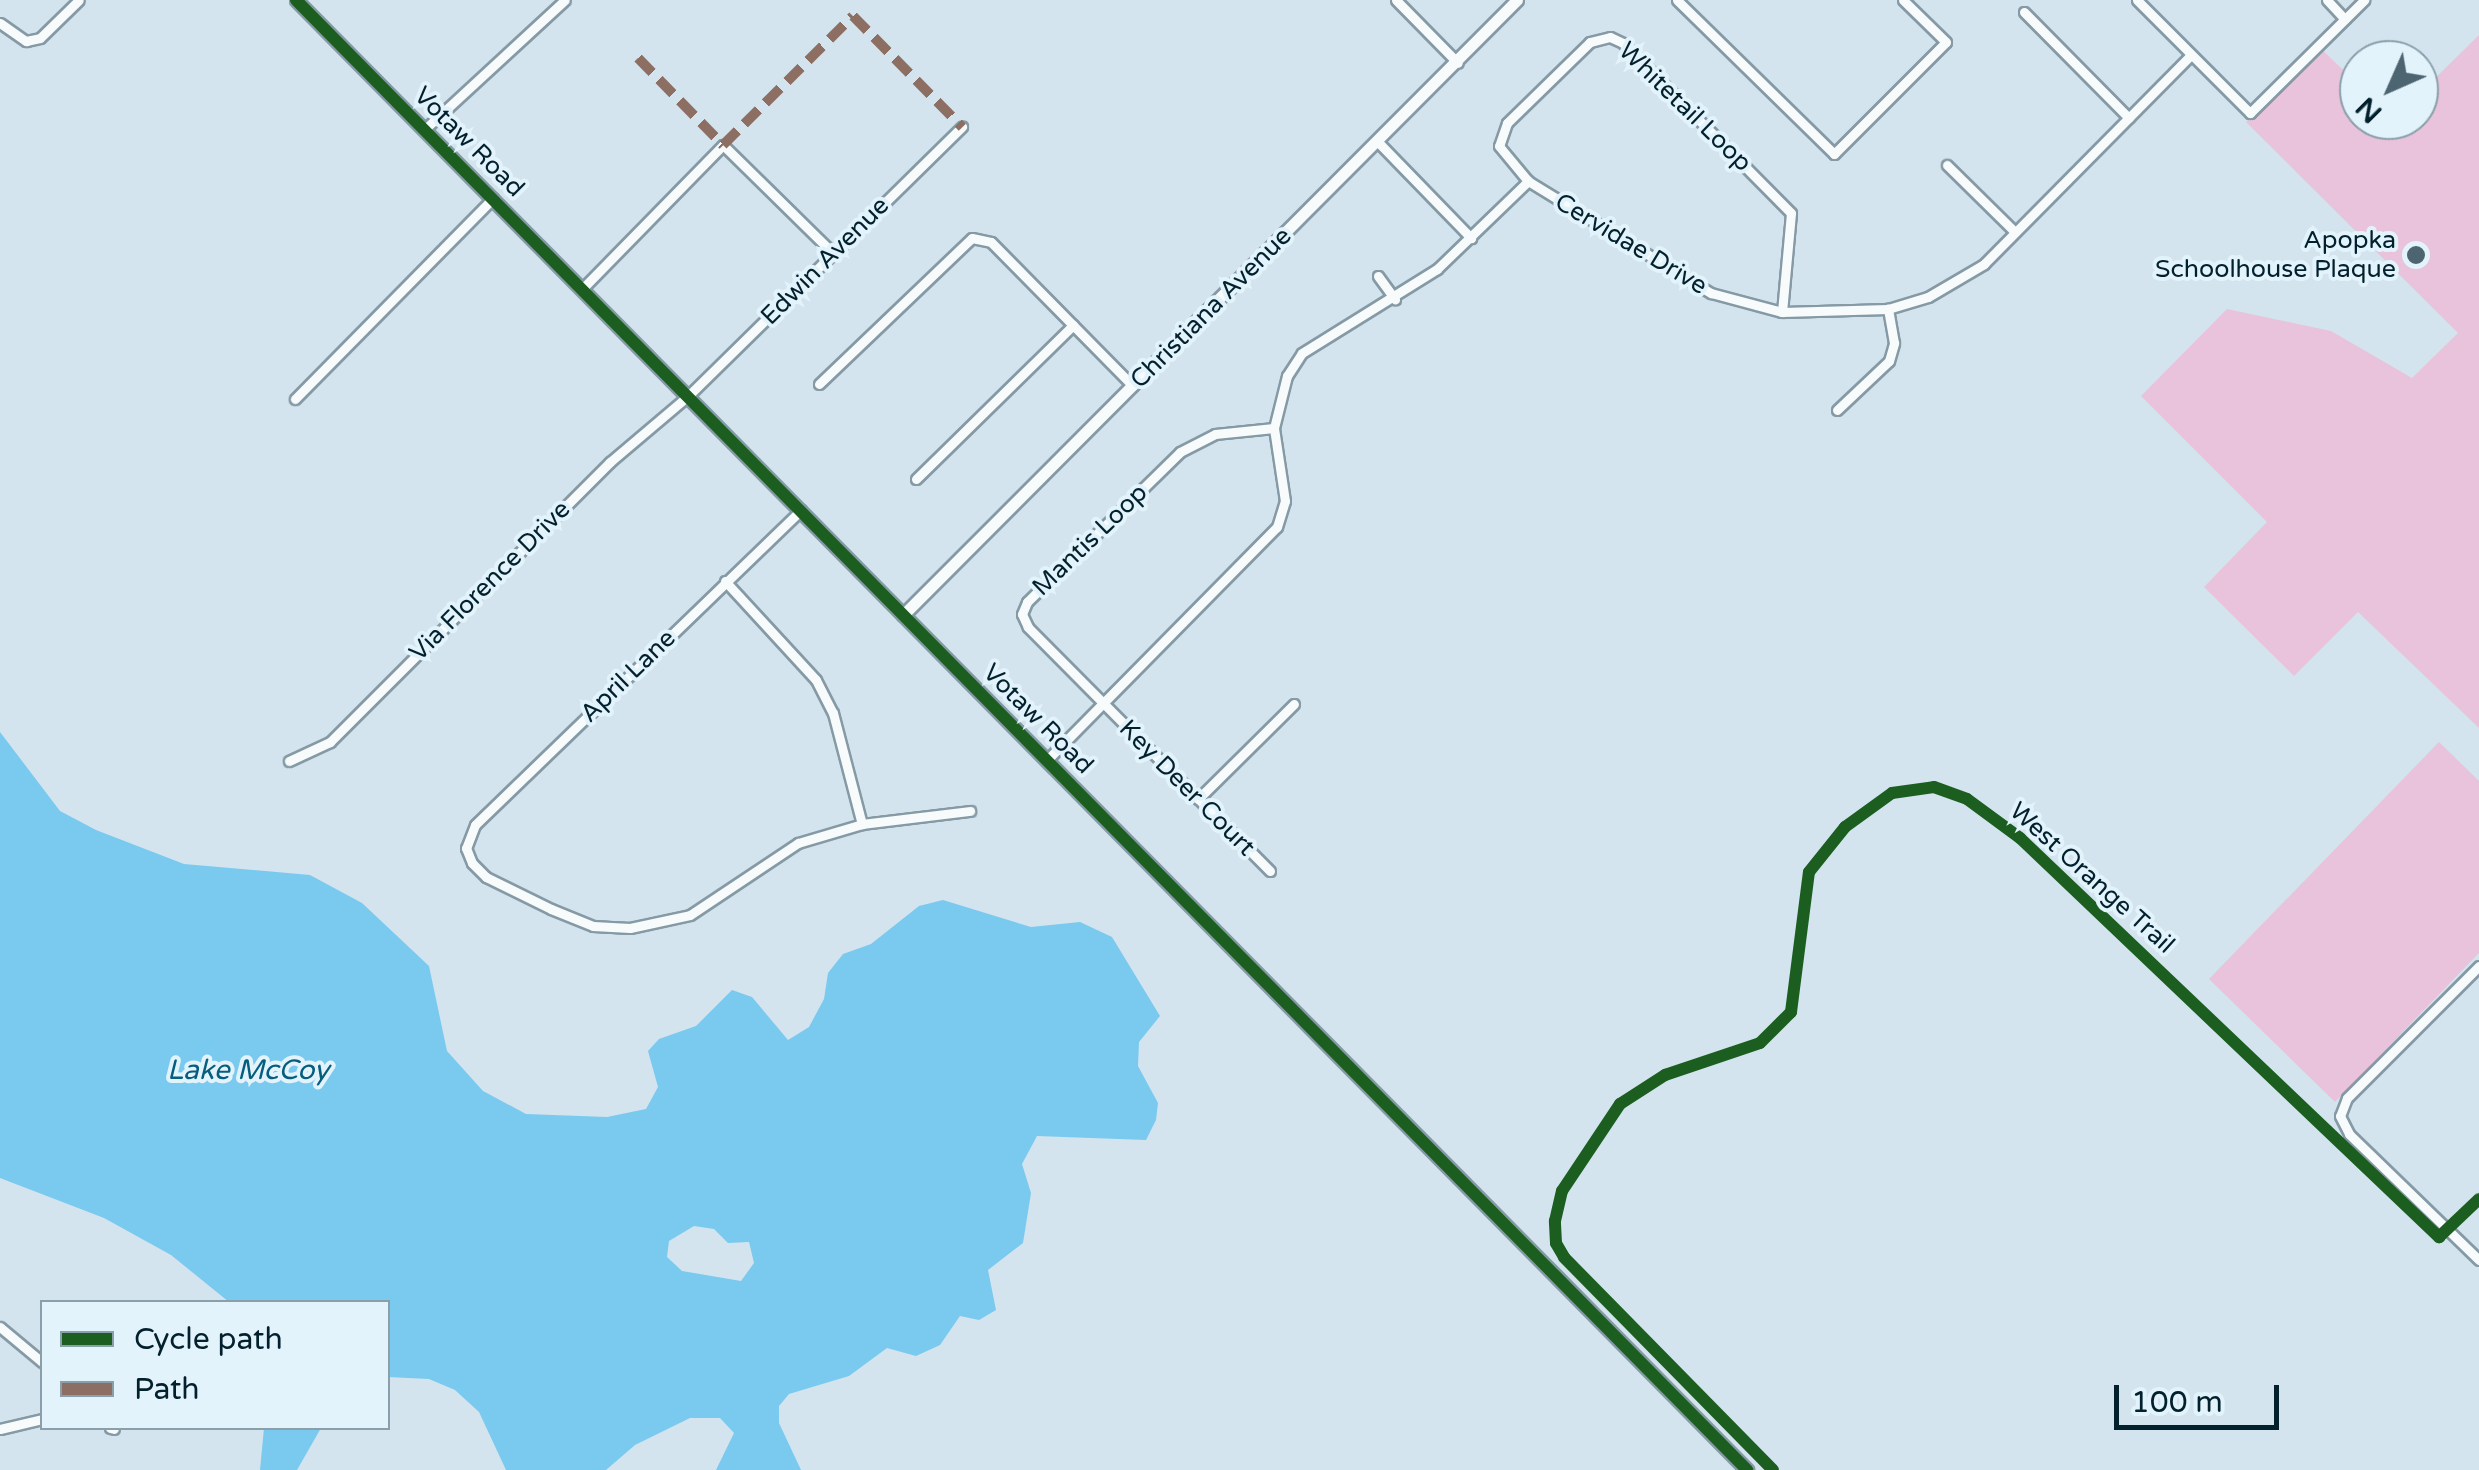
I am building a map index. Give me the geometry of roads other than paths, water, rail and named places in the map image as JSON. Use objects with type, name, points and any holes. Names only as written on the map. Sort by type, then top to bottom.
[{"type":"street","points":[[0,23],[26,41],[40,38],[79,0]]},
{"type":"street","name":"Votaw Road","points":[[296,0],[1747,1470]]},
{"type":"street","points":[[425,129],[565,0]]},
{"type":"street","points":[[1396,0],[1458,63]]},
{"type":"street","name":"Christiana Avenue","points":[[904,615],[1517,0]]},
{"type":"street","points":[[1677,0],[1834,154],[1946,42],[1903,0]]},
{"type":"street","points":[[2137,0],[2250,113],[2364,0]]},
{"type":"street","points":[[2327,0],[2346,19]]},
{"type":"street","points":[[2024,12],[2128,118]]},
{"type":"street","name":"Whitetail Loop","points":[[1528,181],[1499,146],[1506,123],[1590,42],[1610,37],[1623,43],[1791,213],[1782,312]]},
{"type":"street","name":"Cervidae Drive","points":[[1048,760],[1277,528],[1285,501],[1274,428],[1286,376],[1302,353],[1396,299],[1471,238],[1528,181],[1711,293],[1782,312],[1888,308],[1954,284],[2014,231],[2191,54]]},
{"type":"street","name":"Edwin Avenue","points":[[689,396],[962,127]]},
{"type":"street","points":[[1378,142],[1471,238]]},
{"type":"street","points":[[582,288],[723,145],[833,253]]},
{"type":"street","points":[[1948,165],[2014,231]]},
{"type":"street","points":[[295,400],[493,198]]},
{"type":"street","points":[[819,384],[972,238],[991,242],[1133,386]]},
{"type":"street","points":[[1378,276],[1396,299]]},
{"type":"street","points":[[1837,410],[1889,361],[1894,344],[1888,308]]},
{"type":"street","points":[[916,480],[1073,325]]},
{"type":"street","name":"Via Florence Drive","points":[[289,761],[330,742],[610,462],[689,396]]},
{"type":"street","name":"Mantis Loop","points":[[1104,704],[1028,627],[1026,602],[1180,452],[1215,434],[1274,428]]},
{"type":"street","name":"April Lane","points":[[801,510],[475,826],[466,848],[472,863],[499,884],[592,926],[630,928],[690,914],[774,854],[862,824]]},
{"type":"street","points":[[725,581],[816,680],[832,713],[862,824],[970,811]]},
{"type":"street","name":"Key Deer Court","points":[[1104,704],[1270,872]]},
{"type":"street","points":[[1198,800],[1294,704]]},
{"type":"street","points":[[2479,966],[2348,1098],[2340,1116],[2349,1134],[2479,1260]]},
{"type":"street","points":[[0,1327],[40,1360]]},
{"type":"street","points":[[0,1429],[40,1420]]},
{"type":"water","name":"Lake McCoy","points":[[0,732],[60,811],[96,830],[184,864],[310,875],[362,903],[429,966],[447,1051],[483,1091],[526,1114],[607,1117],[646,1109],[658,1087],[648,1051],[659,1039],[696,1026],[732,990],[752,997],[788,1040],[809,1027],[824,999],[828,973],[843,954],[871,944],[919,906],[943,900],[1031,927],[1080,922],[1112,937],[1160,1016],[1139,1042],[1138,1066],[1158,1103],[1156,1120],[1146,1140],[1037,1136],[1022,1164],[1031,1193],[1023,1243],[988,1270],[996,1310],[979,1320],[960,1316],[940,1345],[916,1356],[887,1348],[849,1376],[789,1394],[779,1406],[779,1423],[801,1470],[716,1470],[734,1433],[720,1418],[690,1418],[635,1445],[606,1470],[506,1470],[479,1412],[455,1390],[429,1379],[390,1377],[390,1300],[227,1300],[171,1255],[104,1218],[0,1178]],"holes":[[[694,1226],[714,1229],[728,1243],[749,1242],[754,1263],[741,1281],[682,1271],[667,1257],[669,1241]]]},
{"type":"water","points":[[264,1430],[320,1430],[297,1470],[260,1470]]},
{"type":"place","name":"Apopka Schoolhouse Plaque","points":[[2416,255]]}]
